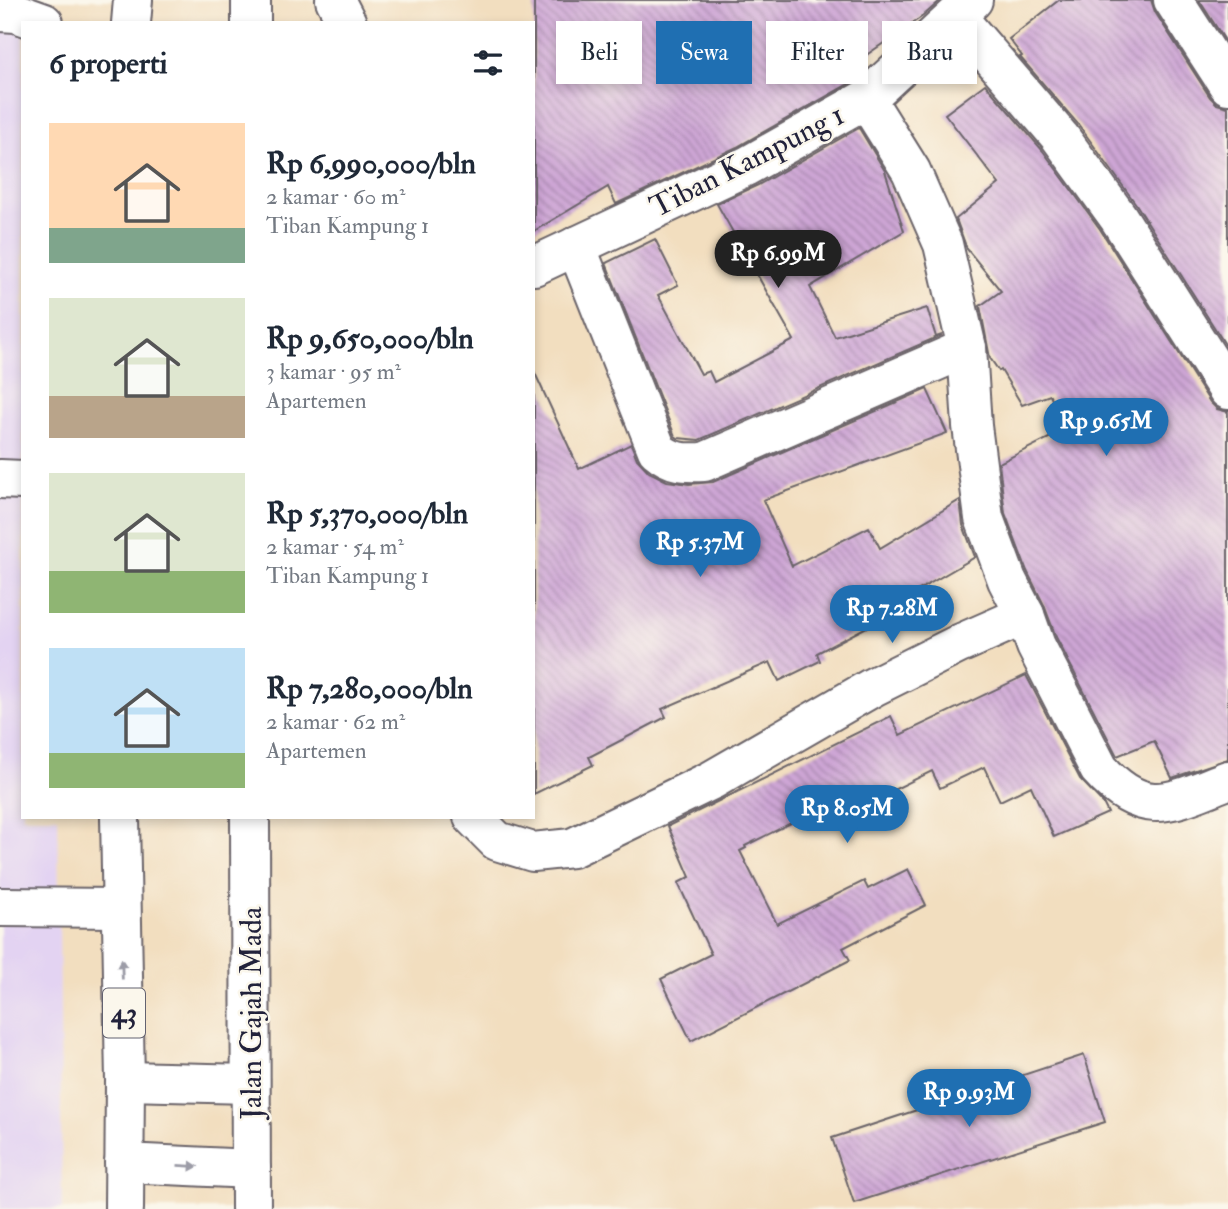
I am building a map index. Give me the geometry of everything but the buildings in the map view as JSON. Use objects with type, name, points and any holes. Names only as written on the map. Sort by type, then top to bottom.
[{"type":"main road","points":[[131,21],[133,0]]},
{"type":"main road","points":[[250,0],[250,21]]},
{"type":"main road","points":[[335,0],[346,21]]},
{"type":"main road","points":[[1173,0],[1228,85]]},
{"type":"main road","points":[[965,8],[1118,217],[1228,390]]},
{"type":"main road","name":"Tiban Kampung 1","points":[[535,266],[747,166],[866,99],[965,8]]},
{"type":"main road","points":[[0,12],[16,13],[38,21]]},
{"type":"main road","points":[[866,99],[911,171],[943,244],[967,348],[972,426],[984,518],[1036,646],[1099,769],[1112,784],[1129,796],[1150,802],[1168,803],[1228,780]]},
{"type":"main road","points":[[576,246],[657,450],[680,463],[704,462],[967,348]]},
{"type":"main road","points":[[0,479],[21,480]]},
{"type":"main road","points":[[475,819],[497,841],[533,852],[572,848],[712,780],[873,687],[1025,615]]},
{"type":"main road","name":"43","points":[[120,819],[125,1081],[124,1209]]},
{"type":"main road","name":"Jalan Gajah Mada","points":[[250,819],[251,1209]]},
{"type":"main road","points":[[0,907],[121,908]]},
{"type":"main road","points":[[125,1081],[250,1084]]},
{"type":"main road","points":[[124,1163],[251,1169]]},
{"type":"shaded area","points":[[0,0],[50,0],[50,21],[21,21],[21,819],[58,819],[62,1209],[0,1209]]}]
